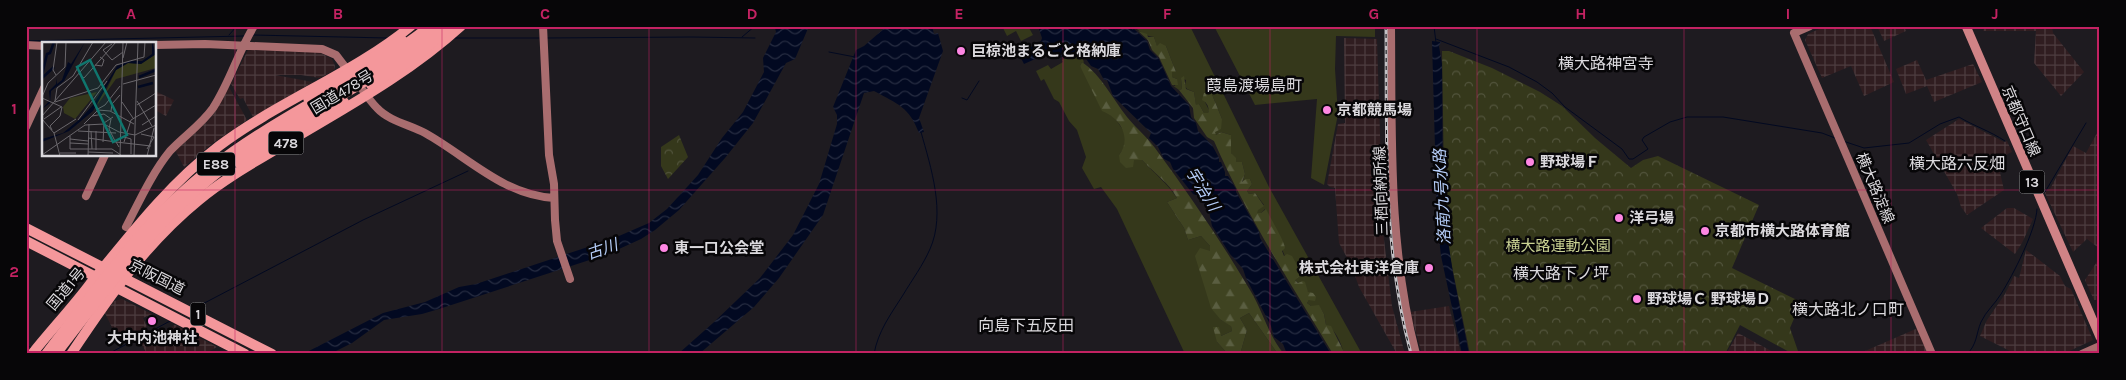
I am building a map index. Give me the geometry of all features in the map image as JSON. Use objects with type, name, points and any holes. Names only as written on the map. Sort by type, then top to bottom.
[{"type":"highway","name":"国道478号","points":[[104,267],[155,205],[197,164],[236,134],[346,68],[411,26]]},
{"type":"highway","points":[[155,205],[258,127],[340,79],[422,26]]},
{"type":"highway","name":"E88","points":[[46,354],[142,233],[198,178],[245,143],[366,72],[430,26]]},
{"type":"highway","name":"E88","points":[[56,354],[164,220],[213,176],[278,132],[390,66],[442,26]]},
{"type":"highway","points":[[199,200],[240,164],[403,66],[425,50],[450,26]]},
{"type":"highway","name":"国道478号","points":[[124,277],[156,238],[199,200],[245,168],[367,95],[430,53],[461,26]]},
{"type":"highway","name":"京阪国道","points":[[26,228],[272,354]]},
{"type":"highway","name":"京阪国道","points":[[26,241],[245,354]]},
{"type":"highway","name":"国道1号","points":[[32,354],[104,267]]},
{"type":"highway","points":[[63,354],[113,285],[124,277]]},
{"type":"highway","points":[[71,354],[113,285]]},
{"type":"main road","name":"京都守口線","points":[[1966,26],[2100,337]]},
{"type":"street","name":"三栖向納所線","points":[[1391,26],[1395,221],[1405,309],[1416,354]]},
{"type":"street","name":"横大路淀線","points":[[1810,26],[1794,34],[1932,354]]},
{"type":"street","points":[[126,227],[150,183],[170,152],[206,118],[214,107],[228,82],[252,28]]},
{"type":"street","points":[[543,28],[549,155],[555,220],[558,244],[570,278]]},
{"type":"street","points":[[156,46],[205,44],[322,49],[336,55],[378,109],[391,118],[433,138],[466,161],[517,191],[538,197],[554,198]]},
{"type":"street","points":[[26,46],[42,46]]},
{"type":"street","points":[[26,127],[42,92]]},
{"type":"street","points":[[86,196],[106,156]]},
{"type":"street","points":[[2082,354],[2100,346]]},
{"type":"street","points":[[2093,354],[2100,351]]},
{"type":"shaded area","points":[[1826,26],[1870,26],[1894,82],[1864,96],[1851,66],[1822,78],[1805,40],[1808,34]]},
{"type":"shaded area","points":[[1877,26],[1904,26],[1906,31],[1884,41]]},
{"type":"shaded area","points":[[1985,26],[2052,26],[2053,33],[2084,72],[2061,96],[2034,63],[2036,31],[1983,31]]},
{"type":"shaded area","points":[[1344,38],[1377,39],[1383,231],[1392,306],[1405,354],[1397,354],[1359,287],[1352,267],[1339,243],[1335,188],[1327,184],[1338,124],[1345,123]]},
{"type":"shaded area","points":[[248,50],[319,52],[332,59],[335,66],[334,70],[320,78],[301,75],[275,75],[313,82],[253,117],[243,98],[240,99],[231,84]]},
{"type":"shaded area","points":[[1917,60],[1926,80],[1973,64],[1982,82],[1934,102],[1927,86],[1906,94],[1896,69]]},
{"type":"shaded area","points":[[229,87],[247,120],[213,143],[184,167],[175,150],[211,118]]},
{"type":"shaded area","points":[[156,91],[174,100],[166,116],[156,111]]},
{"type":"shaded area","points":[[1959,119],[2004,142],[2007,141],[2012,152],[1997,159],[2004,190],[1967,215],[1926,140]]},
{"type":"shaded area","points":[[2097,133],[2100,137],[2100,249],[2087,239],[2073,252],[2044,191],[2050,189],[2073,146],[2086,153]]},
{"type":"shaded area","points":[[2007,208],[2014,208],[2033,219],[2015,254],[1981,228]]},
{"type":"shaded area","points":[[2026,250],[2060,276],[2065,286],[2071,289],[2093,340],[2063,354],[2016,354],[1980,336],[1987,320],[2005,294],[2014,276],[2019,278]]},
{"type":"shaded area","points":[[2100,257],[2100,300],[2094,300],[2085,280]]},
{"type":"shaded area","points":[[122,299],[152,314],[143,318],[147,327],[119,342],[105,313],[114,301]]},
{"type":"shaded area","points":[[1449,306],[1461,354],[1422,354],[1410,312]]},
{"type":"shaded area","points":[[175,325],[217,347],[204,354],[147,354],[141,343]]},
{"type":"shaded area","points":[[1918,328],[1929,354],[1866,353],[1865,351]]},
{"type":"shaded area","points":[[1738,333],[1777,354],[1726,354]]},
{"type":"green space","points":[[1002,26],[1028,26],[1033,35],[1021,41],[1016,31],[1007,36]]},
{"type":"green space","points":[[1134,26],[1190,26],[1269,187],[1362,354],[1344,353],[1335,333],[1326,325],[1324,314],[1319,306],[1311,306],[1307,303],[1309,300],[1308,292],[1295,280],[1265,209],[1261,213],[1257,213],[1257,210],[1264,205],[1255,193],[1249,194],[1247,191],[1252,184],[1250,179],[1242,183],[1245,174],[1242,162],[1236,163],[1231,153],[1231,135],[1221,132],[1216,135],[1214,132],[1222,119],[1211,92],[1205,102],[1209,110],[1208,113],[1204,113],[1199,104],[1196,106],[1194,92],[1185,86],[1186,80],[1181,78],[1182,89],[1179,90],[1172,85],[1175,86],[1177,79],[1172,77],[1172,72],[1176,72],[1166,46],[1157,47],[1154,37],[1148,36]]},
{"type":"green space","name":"京都競馬場","points":[[1214,26],[1375,26],[1375,37],[1336,36],[1335,69],[1338,114],[1324,185],[1311,178],[1317,99],[1255,105]]},
{"type":"green space","points":[[1138,31],[1147,34],[1148,37],[1154,37],[1157,46],[1160,43],[1166,46],[1176,72],[1172,72],[1172,77],[1177,79],[1178,85],[1172,85],[1159,57],[1152,50],[1148,40]]},
{"type":"green space","points":[[1077,51],[1082,55],[1084,63],[1082,62],[1080,66],[1125,133],[1125,147],[1119,155],[1134,160],[1142,160],[1165,183],[1177,198],[1167,202],[1184,228],[1188,240],[1201,236],[1210,246],[1221,320],[1231,325],[1232,331],[1221,336],[1217,342],[1228,354],[1185,354],[1117,209],[1101,187],[1094,189],[1082,168],[1086,157],[1077,130],[1069,121],[1059,102],[1054,99],[1044,79],[1041,81],[1036,71],[1048,65],[1051,69]]},
{"type":"green space","name":"横大路運動公園","points":[[1442,51],[1449,51],[1492,68],[1540,92],[1562,106],[1595,138],[1631,168],[1643,160],[1658,156],[1759,205],[1732,268],[1801,302],[1790,328],[1799,354],[1793,354],[1740,325],[1725,354],[1470,354],[1448,247],[1444,178]]},
{"type":"green space","points":[[1082,62],[1095,74],[1127,117],[1152,144],[1192,200],[1250,290],[1278,347],[1284,354],[1278,354],[1249,313],[1240,318],[1247,330],[1241,351],[1248,354],[1228,354],[1217,342],[1213,327],[1219,327],[1221,336],[1232,331],[1231,326],[1221,320],[1211,308],[1195,256],[1200,248],[1210,251],[1210,246],[1201,236],[1188,240],[1184,228],[1167,202],[1177,198],[1166,183],[1142,160],[1134,160],[1133,167],[1126,168],[1120,162],[1119,155],[1123,149],[1124,142],[1122,130],[1109,114],[1102,111],[1080,66]]},
{"type":"green space","points":[[1184,76],[1186,89],[1194,92],[1196,105],[1199,104],[1204,113],[1208,113],[1209,109],[1202,100],[1204,93],[1211,92],[1222,119],[1221,129],[1215,132],[1216,135],[1221,132],[1231,135],[1231,153],[1236,158],[1236,162],[1242,162],[1245,174],[1242,182],[1250,179],[1252,184],[1247,191],[1249,194],[1255,193],[1264,206],[1257,213],[1261,213],[1266,209],[1284,244],[1285,248],[1282,251],[1284,256],[1287,254],[1292,256],[1302,274],[1295,280],[1298,283],[1305,282],[1308,292],[1313,293],[1316,297],[1315,301],[1309,300],[1307,303],[1311,306],[1319,305],[1324,314],[1326,325],[1331,326],[1345,354],[1333,354],[1240,196],[1214,141],[1207,137],[1194,118],[1193,108],[1179,90],[1182,89],[1181,78]]},
{"type":"green space","points":[[679,135],[688,157],[668,179],[661,166],[661,147]]},
{"type":"green space","points":[[1249,313],[1278,354],[1248,354],[1241,351],[1247,330],[1240,318]]},
{"type":"water","name":"古川","points":[[779,26],[809,26],[795,59],[786,63],[753,123],[725,158],[679,210],[655,230],[641,239],[608,254],[439,309],[422,314],[384,320],[352,343],[330,354],[303,354],[383,313],[425,302],[459,287],[476,284],[612,239],[649,223],[667,209],[698,175],[722,138],[743,112],[764,72],[763,58],[776,32],[775,28]]},
{"type":"water","points":[[887,26],[932,26],[934,34],[938,33],[943,51],[919,118],[924,132],[919,133],[911,117],[896,103],[874,91],[864,93],[823,215],[779,278],[754,307],[699,354],[678,354],[760,278],[793,235],[819,184],[837,124],[837,115],[833,107],[856,50],[864,46]]},
{"type":"water","name":"宇治川","points":[[1038,26],[1132,26],[1132,30],[1134,29],[1147,41],[1150,50],[1159,59],[1171,86],[1189,105],[1191,117],[1196,123],[1198,131],[1212,145],[1219,158],[1219,162],[1221,162],[1225,176],[1228,176],[1236,189],[1259,232],[1260,238],[1331,354],[1287,354],[1283,344],[1274,337],[1271,326],[1243,269],[1230,254],[1212,226],[1209,211],[1173,169],[1170,162],[1164,159],[1158,147],[1149,138],[1151,133],[1113,96],[1107,80],[1104,80],[1098,69],[1091,66],[1080,50],[1061,57],[1044,55],[1024,64],[1019,54],[1041,41],[1042,38]]},
{"type":"water","name":"洛南九号水路","points":[[1432,41],[1441,42],[1439,46],[1442,64],[1443,207],[1453,273],[1469,354],[1462,354],[1441,256],[1437,220]]},
{"type":"waterway","points":[[229,35],[237,26]]},
{"type":"waterway","points":[[742,37],[755,26]]},
{"type":"waterway","points":[[756,26],[767,28]]},
{"type":"waterway","points":[[1434,26],[1436,43]]},
{"type":"waterway","points":[[253,35],[387,38]]},
{"type":"waterway","points":[[26,41],[244,36]]},
{"type":"waterway","points":[[453,38],[539,38]]},
{"type":"waterway","points":[[546,38],[755,38]]},
{"type":"waterway","points":[[1436,39],[1509,67],[1537,82],[1552,93],[1565,107],[1622,149],[1629,159],[1633,159],[1648,149],[1642,140],[1644,137],[1670,122],[1687,117],[1723,117],[1822,133],[1835,138]]},
{"type":"waterway","points":[[829,52],[855,57]]},
{"type":"waterway","points":[[962,98],[967,100],[979,81]]},
{"type":"waterway","points":[[1843,141],[1864,148],[1909,143],[1940,124],[1959,117],[2005,141]]},
{"type":"waterway","points":[[2045,192],[2086,123]]},
{"type":"waterway","points":[[874,354],[882,330],[924,261],[935,235],[937,221],[935,190],[921,132]]},
{"type":"waterway","points":[[193,309],[363,220],[468,171]]},
{"type":"waterway","points":[[1967,354],[1975,343],[1983,318],[2001,294],[2017,264],[2033,228],[2037,209]]},
{"type":"waterway","points":[[108,354],[172,320]]},
{"type":"waterway","points":[[26,345],[32,348]]},
{"type":"railway","points":[[1386,26],[1387,150],[1391,232],[1395,273],[1411,354]]},
{"type":"place","name":"巨椋池まるごと格納庫","points":[[961,51]]},
{"type":"place","name":"京都競馬場","points":[[1327,110]]},
{"type":"place","name":"野球場Ｆ","points":[[1530,162]]},
{"type":"place","name":"洋弓場","points":[[1619,218]]},
{"type":"place","name":"京都市横大路体育館","points":[[1705,231]]},
{"type":"place","name":"東一口公会堂","points":[[664,248]]},
{"type":"place","name":"株式会社東洋倉庫","points":[[1429,268]]},
{"type":"place","name":"野球場Ｃ 野球場Ｄ","points":[[1637,299]]},
{"type":"place","name":"大中内池神社","points":[[152,321]]},
{"type":"district","name":"横大路神宮寺","points":[[1606,63]]},
{"type":"district","name":"葭島渡場島町","points":[[1254,85]]},
{"type":"district","name":"横大路六反畑","points":[[1957,163]]},
{"type":"district","name":"横大路下ノ坪","points":[[1561,273]]},
{"type":"district","name":"横大路北ノ口町","points":[[1848,309]]},
{"type":"district","name":"向島下五反田","points":[[1026,325]]}]
